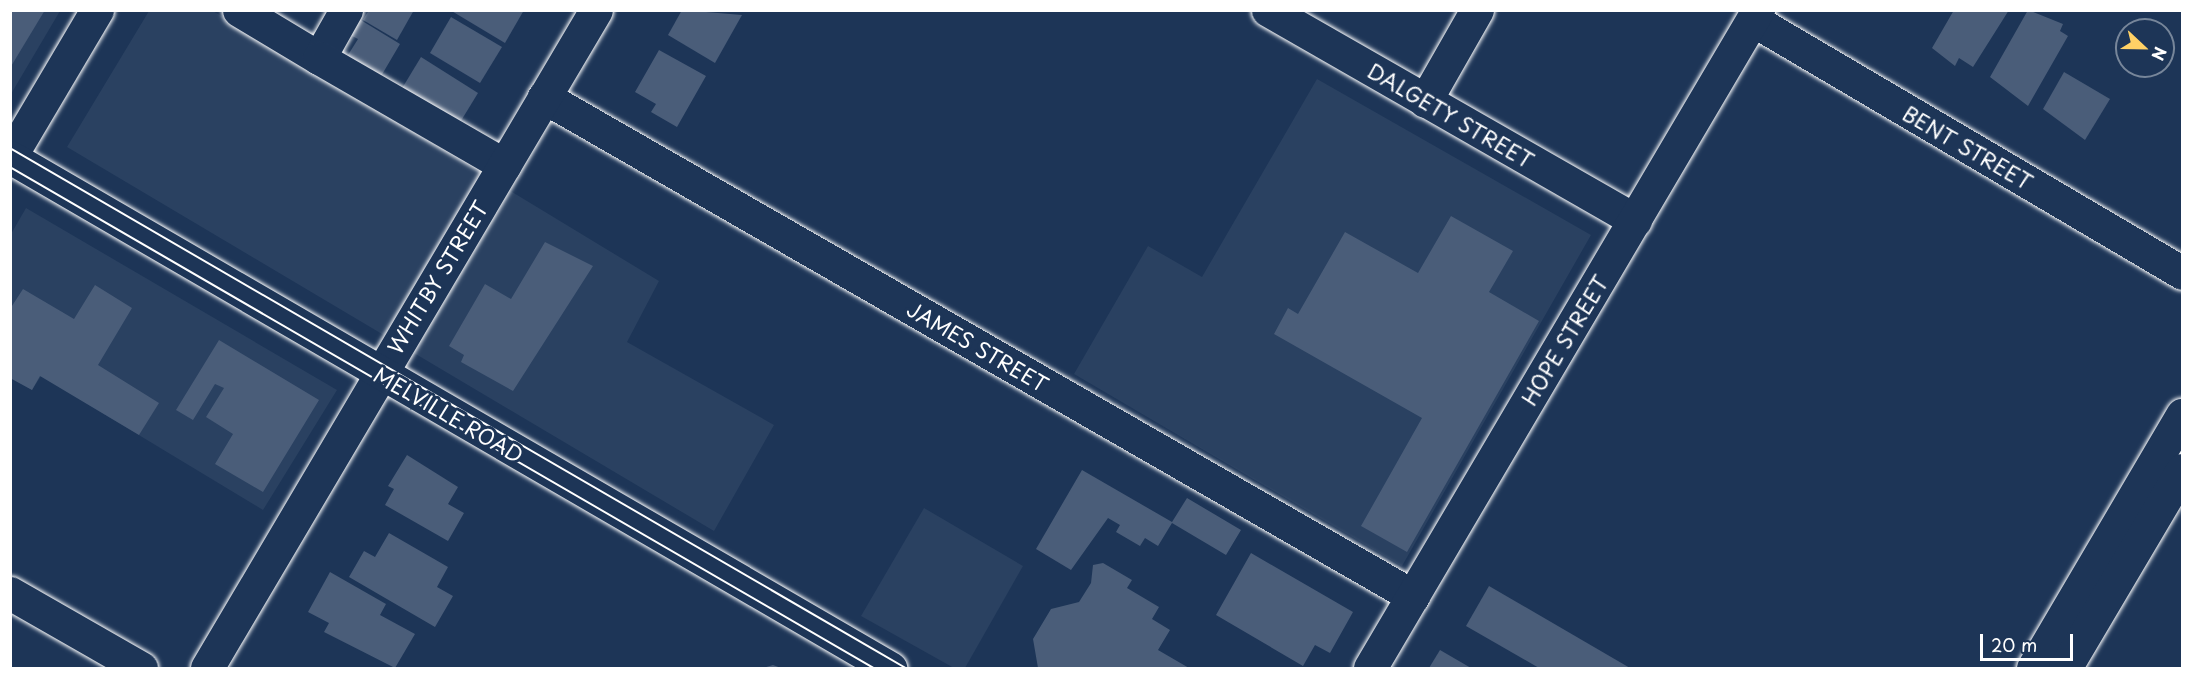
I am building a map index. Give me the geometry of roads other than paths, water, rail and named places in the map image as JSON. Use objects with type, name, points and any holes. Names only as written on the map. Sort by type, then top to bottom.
[{"type":"street","points":[[10,157],[97,10]]},
{"type":"street","points":[[239,10],[504,165]]},
{"type":"street","points":[[319,58],[346,10]]},
{"type":"street","name":"WHITBY STREET","points":[[207,669],[379,374],[596,10]]},
{"type":"street","name":"DALGETY STREET","points":[[1268,10],[1635,219]]},
{"type":"street","points":[[1425,101],[1477,10]]},
{"type":"street","name":"HOPE STREET","points":[[1370,669],[1756,15]]},
{"type":"street","name":"BENT STREET","points":[[1756,15],[2182,273]]},
{"type":"street","name":"JAMES STREET","points":[[544,97],[1413,596]]},
{"type":"street","name":"MELVILLE ROAD","points":[[10,157],[379,374],[890,669]]},
{"type":"street","points":[[2065,669],[2082,612],[2182,415]]},
{"type":"street","points":[[2033,669],[2082,612],[2182,470]]},
{"type":"street","points":[[10,593],[141,669]]},
{"type":"tram line","points":[[10,148],[906,668]]},
{"type":"tram line","points":[[10,167],[874,668]]}]
